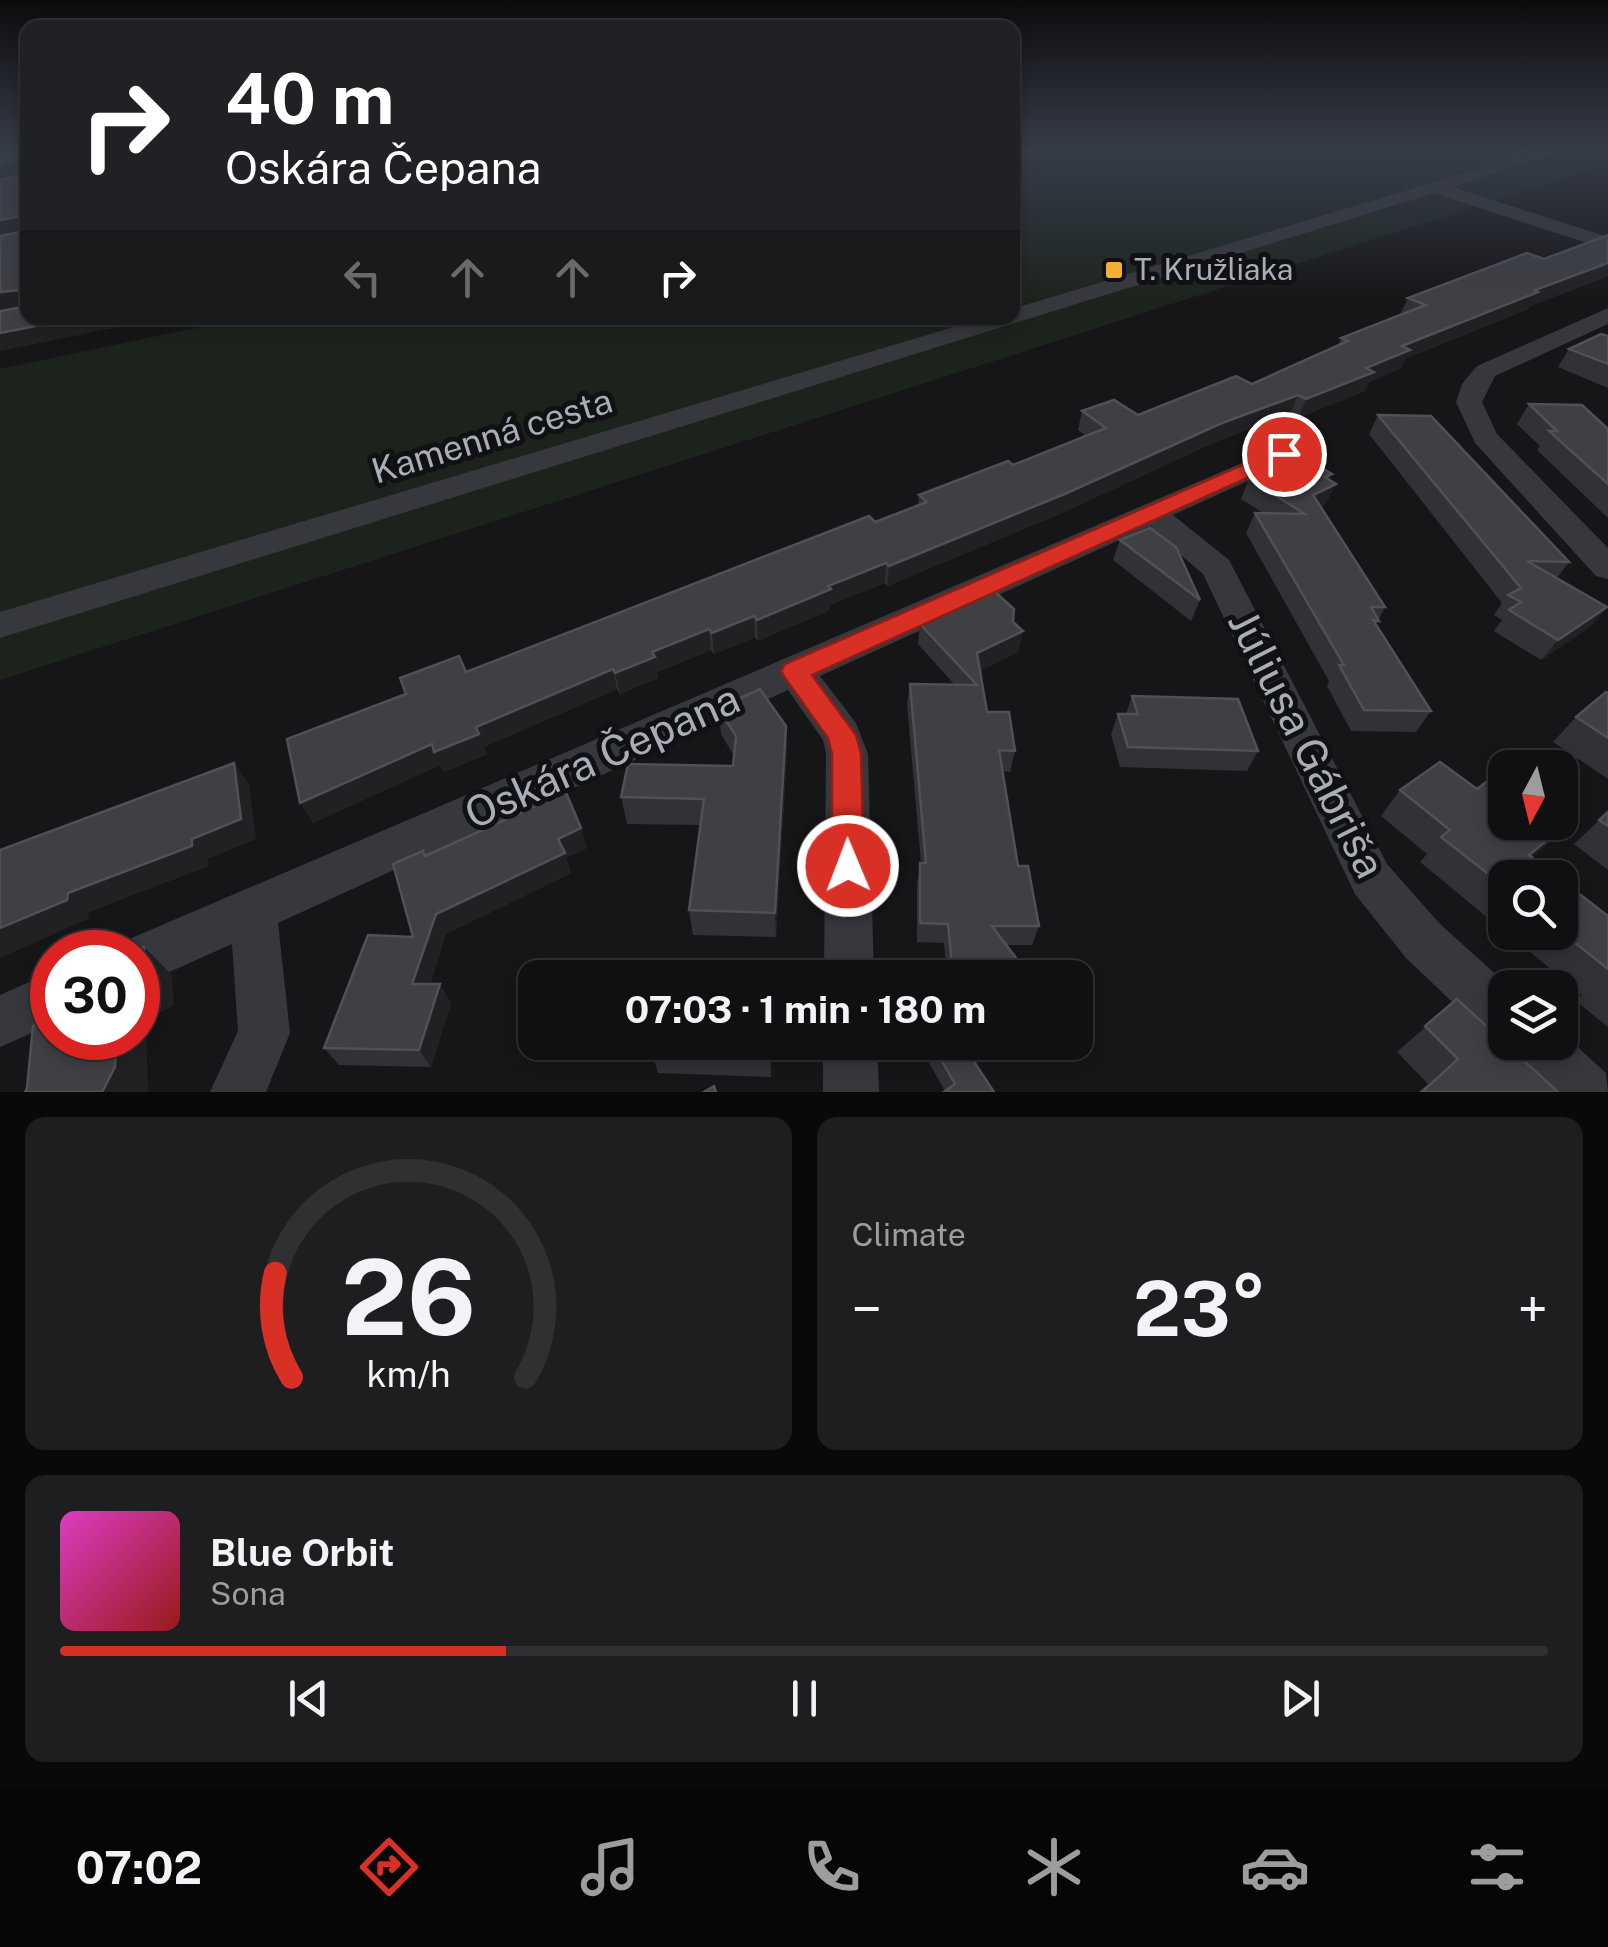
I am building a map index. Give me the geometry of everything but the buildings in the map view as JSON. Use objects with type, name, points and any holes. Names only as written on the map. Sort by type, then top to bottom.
[{"type":"street","name":"Kamenná cesta","points":[[1020,314],[1391,201]]},
{"type":"street","points":[[1474,201],[1608,244]]},
{"type":"street","points":[[1608,315],[1486,371],[1475,384],[1469,402],[1485,437],[1608,568]]},
{"type":"street","name":"Kamenná cesta","points":[[0,624],[984,325]]},
{"type":"street","points":[[1579,329],[1608,340]]},
{"type":"street","name":"Oskára Čepana","points":[[160,951],[1284,454]]},
{"type":"street","name":"Júliusa Gábriša","points":[[1152,514],[1217,568],[1371,879],[1423,941],[1488,1001]]},
{"type":"street","points":[[794,671],[842,735],[846,754],[849,960]]},
{"type":"street","points":[[238,1092],[264,1034],[253,910]]},
{"type":"street","points":[[0,1021],[30,1008]]},
{"type":"street","points":[[850,1060],[851,1092]]},
{"type":"street","points":[[1552,1060],[1586,1092]]},
{"type":"shaded area","points":[[1020,201],[1493,201],[0,680],[0,369],[210,325],[1020,325]]},
{"type":"place","name":"T. Kružliaka","points":[[1114,270]]},
{"type":"route","points":[[848,866],[846,754],[842,735],[794,671],[1284,454]]}]
